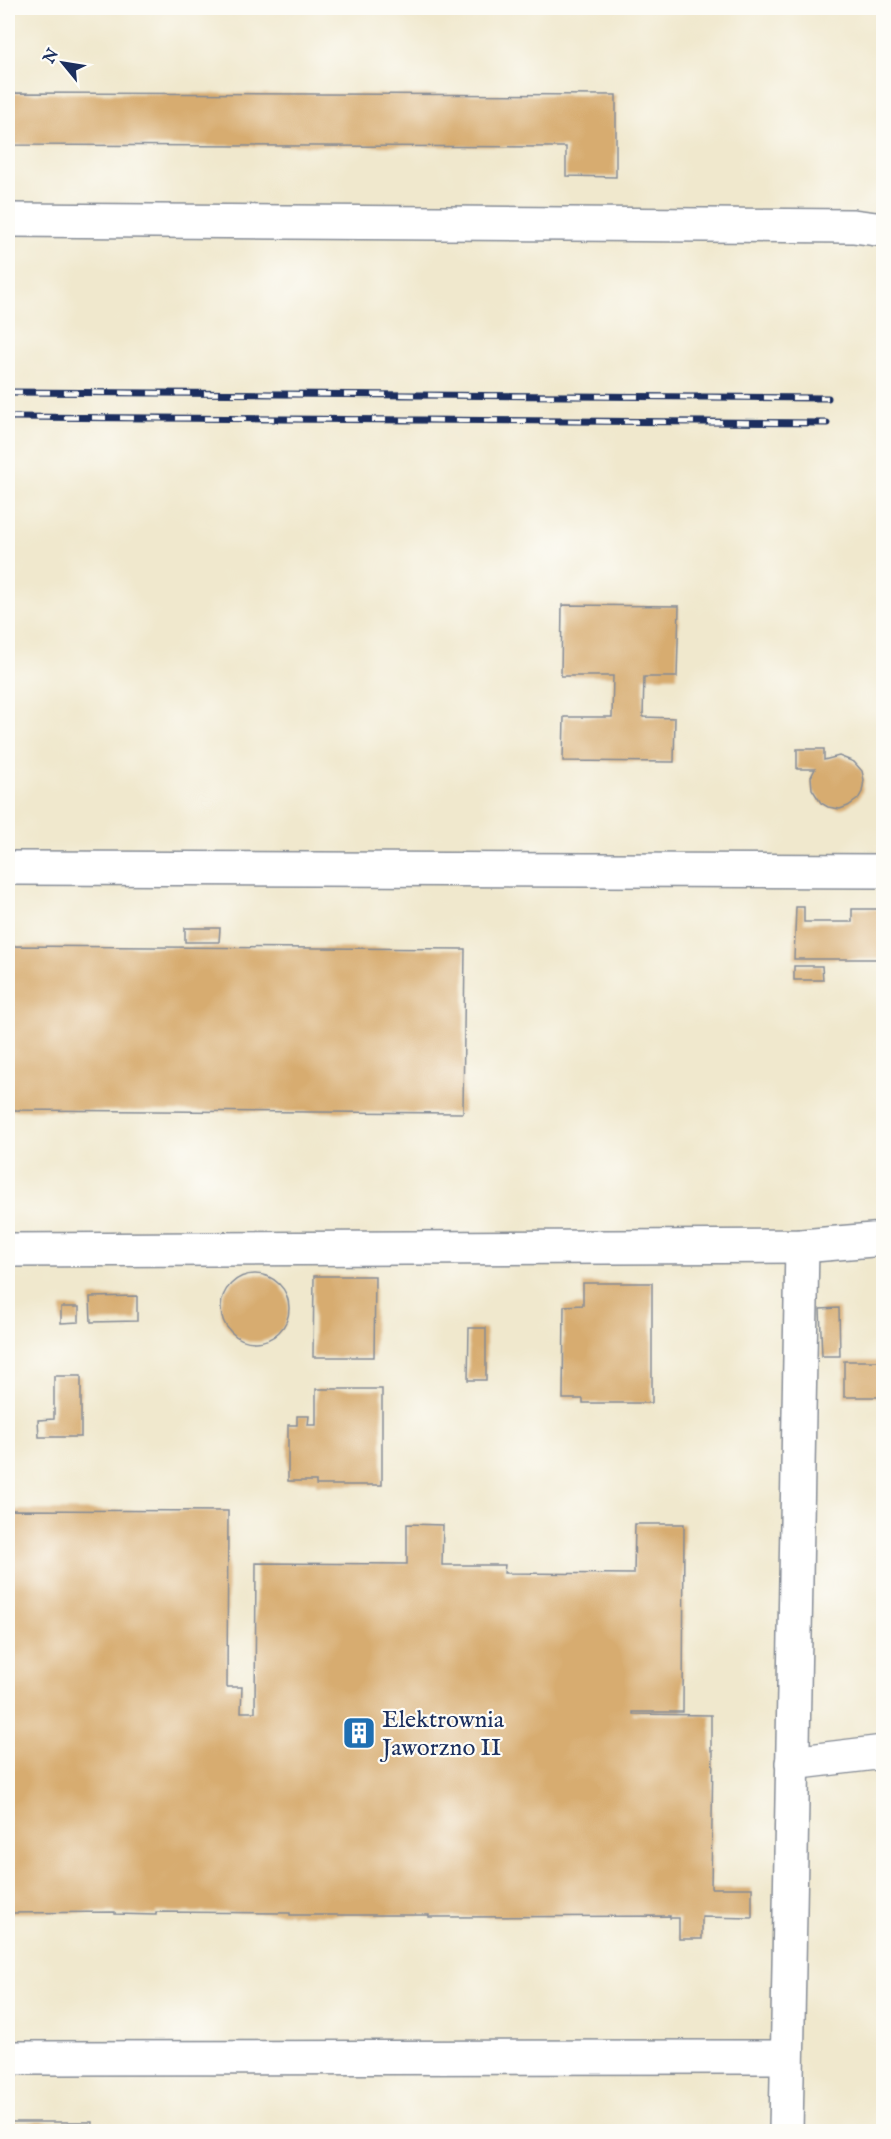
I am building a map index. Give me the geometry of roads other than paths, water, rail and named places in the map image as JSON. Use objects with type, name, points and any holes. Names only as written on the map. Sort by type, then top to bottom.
[{"type":"lane","points":[[8,220],[829,226],[884,230]]},
{"type":"lane","points":[[8,868],[884,871]]},
{"type":"lane","points":[[8,1250],[802,1246],[884,1239]]},
{"type":"lane","points":[[786,2132],[802,1246]]},
{"type":"lane","points":[[792,1763],[884,1752]]},
{"type":"lane","points":[[8,2058],[786,2057]]},
{"type":"railway","points":[[8,392],[828,398]]},
{"type":"railway","points":[[8,417],[827,423]]},
{"type":"place","name":"Elektrownia Jaworzno II","points":[[359,1733]]}]
